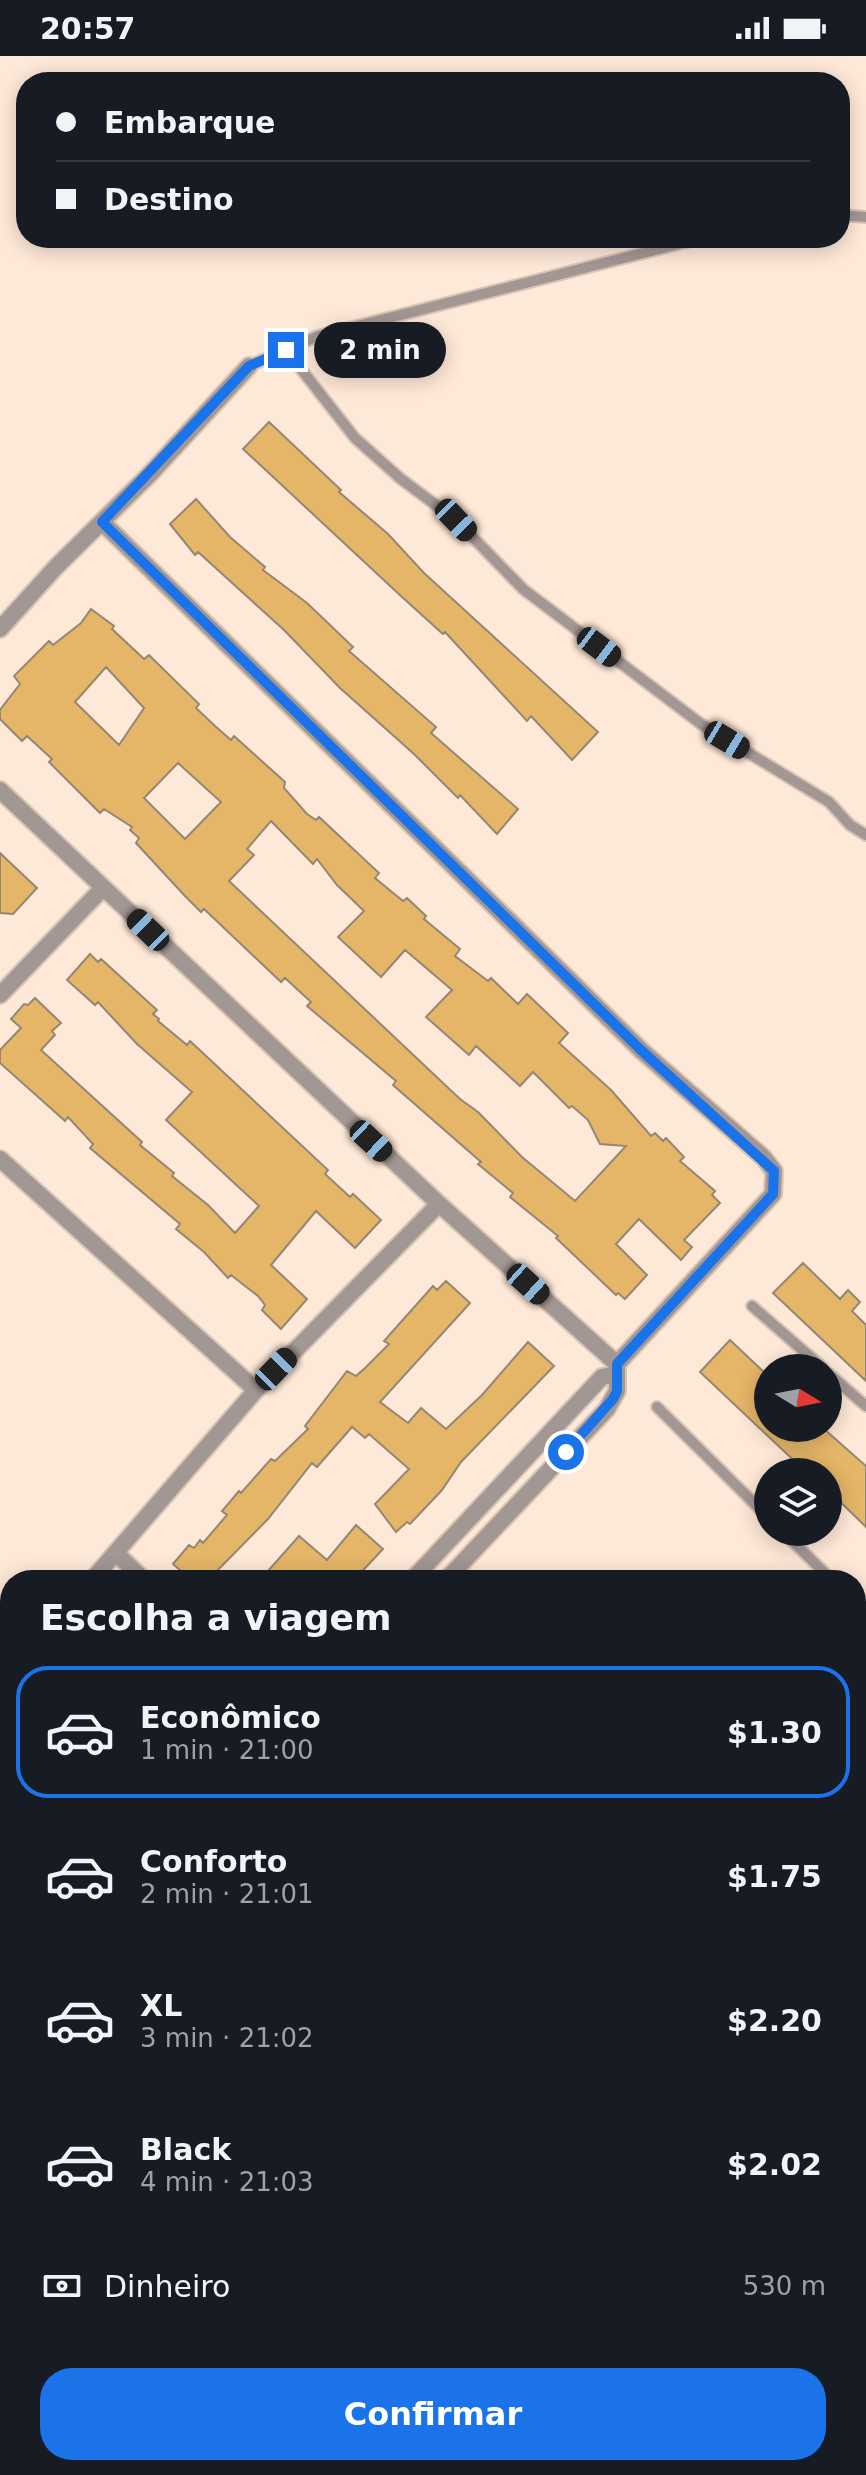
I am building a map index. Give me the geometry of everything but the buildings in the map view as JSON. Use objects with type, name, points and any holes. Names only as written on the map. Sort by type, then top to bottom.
[{"type":"street","points":[[0,629],[249,366]]},
{"type":"street","points":[[102,522],[642,1051],[774,1171],[773,1194],[616,1369],[602,1377],[421,1570]]},
{"type":"street","points":[[0,790],[616,1369],[617,1391],[607,1409],[455,1570]]},
{"type":"street","points":[[0,995],[103,888]]},
{"type":"street","points":[[0,1159],[256,1390]]},
{"type":"street","points":[[102,1570],[256,1390],[439,1204]]},
{"type":"street","points":[[117,1554],[134,1570]]},
{"type":"lane","points":[[249,366],[318,336],[663,248]]},
{"type":"lane","points":[[286,350],[355,438],[401,479],[456,520],[523,589],[701,724],[829,802],[850,825],[866,835]]},
{"type":"lane","points":[[752,1306],[807,1354]]},
{"type":"lane","points":[[842,1385],[866,1406]]},
{"type":"lane","points":[[657,1407],[754,1503]]},
{"type":"lane","points":[[797,1546],[822,1570]]},
{"type":"route","points":[[286,350],[249,366],[102,522],[642,1051],[764,1158],[774,1171],[773,1194],[617,1364],[617,1391],[613,1399],[566,1452]]}]
